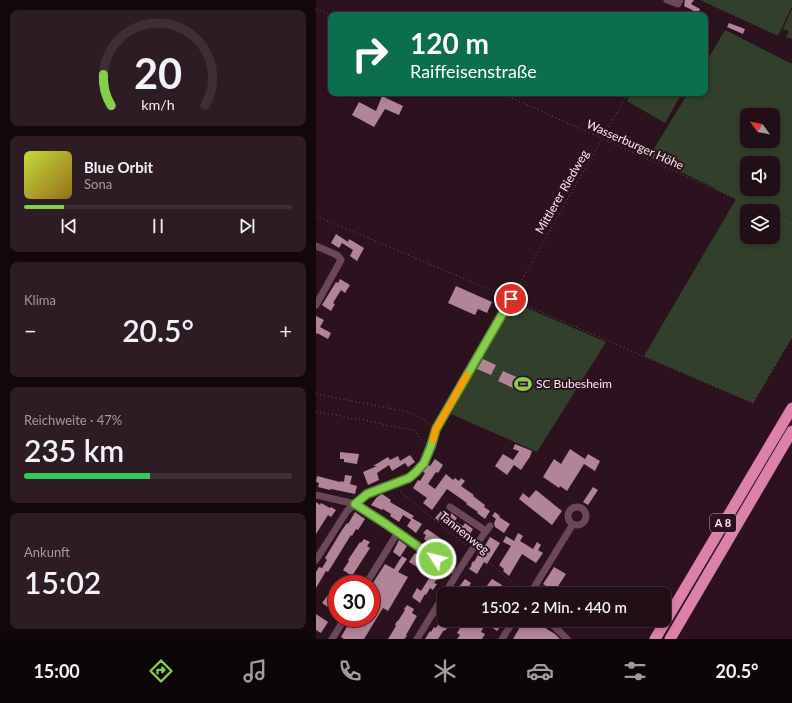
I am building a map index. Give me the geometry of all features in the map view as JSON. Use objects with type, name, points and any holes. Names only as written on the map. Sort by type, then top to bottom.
[{"type":"highway","name":"A 8","points":[[655,639],[792,408]]},
{"type":"highway","name":"A 8","points":[[670,639],[792,431]]},
{"type":"street","points":[[667,0],[679,2]]},
{"type":"street","points":[[316,246],[339,257],[341,260],[316,305]]},
{"type":"street","points":[[316,560],[347,511],[367,494],[409,478],[424,463],[436,429],[511,299]]},
{"type":"street","points":[[316,495],[355,504],[457,573]]},
{"type":"street","points":[[449,587],[488,528],[450,507]]},
{"type":"street","points":[[534,587],[573,524]]},
{"type":"street","points":[[372,575],[398,532]]},
{"type":"street","points":[[417,639],[437,606]]},
{"type":"street","points":[[332,639],[339,627]]},
{"type":"street","points":[[502,639],[510,627]]},
{"type":"street","points":[[555,627],[567,639]]},
{"type":"path","points":[[316,9],[328,14]]},
{"type":"path","name":"Wasserburger Höhe","points":[[508,96],[747,204]]},
{"type":"path","name":"Mittlerer Riedweg","points":[[511,299],[626,96]]},
{"type":"path","points":[[316,216],[753,403],[792,337]]},
{"type":"path","points":[[780,218],[792,224]]},
{"type":"path","points":[[316,394],[404,411],[414,414],[436,429]]},
{"type":"path","points":[[316,412],[342,416],[350,419],[361,419],[414,430],[422,441],[431,446]]},
{"type":"path","name":"Tannenweg","points":[[392,485],[517,587]]},
{"type":"green space","points":[[700,0],[792,0],[792,6],[778,36]]},
{"type":"green space","points":[[792,9],[792,39],[786,37],[789,31],[783,29]]},
{"type":"green space","points":[[725,30],[792,63],[792,337],[753,403],[644,356],[736,199],[649,157],[686,96],[708,96],[708,59]]},
{"type":"green space","points":[[630,96],[680,96],[665,123],[627,101]]},
{"type":"green space","name":"SC Bubesheim","points":[[513,302],[606,342],[537,452],[451,414],[482,354]]},
{"type":"building","points":[[685,0],[694,0],[691,4],[700,9],[698,12],[696,12],[684,6]]},
{"type":"building","points":[[729,23],[745,29],[743,34],[727,27]]},
{"type":"building","points":[[382,96],[403,106],[399,115],[385,109],[374,127],[352,115],[359,102],[376,111]]},
{"type":"building","points":[[336,234],[348,242],[349,239],[364,248],[357,261],[350,256],[353,250],[342,243],[339,248],[331,243]]},
{"type":"building","points":[[340,279],[350,285],[345,293],[341,290],[333,303],[335,304],[331,311],[322,305],[336,282],[338,283]]},
{"type":"building","points":[[456,286],[492,302],[487,313],[478,309],[475,315],[448,303]]},
{"type":"building","points":[[316,316],[324,320],[320,327],[331,333],[328,339],[317,333],[316,334]]},
{"type":"building","points":[[483,359],[496,365],[491,375],[477,369]]},
{"type":"building","points":[[503,371],[532,384],[529,391],[515,385],[513,388],[498,381]]},
{"type":"building","points":[[515,444],[532,451],[529,459],[521,470],[514,465],[507,475],[495,466],[503,454],[513,460],[519,451],[513,449]]},
{"type":"building","points":[[570,449],[585,459],[588,454],[600,461],[595,471],[584,464],[567,491],[560,486],[559,488],[543,477],[554,459],[561,464]]},
{"type":"building","points":[[340,452],[359,454],[357,464],[344,462],[344,459],[340,459]]},
{"type":"building","points":[[410,455],[415,462],[408,467],[405,463],[392,471],[389,465],[377,473],[379,480],[368,485],[363,472],[377,466],[373,466],[388,457],[390,460],[398,456],[400,461]]},
{"type":"building","points":[[435,459],[443,465],[428,484],[435,489],[446,474],[453,480],[455,478],[459,481],[461,478],[465,481],[461,486],[474,495],[473,496],[485,505],[484,507],[490,511],[485,519],[466,504],[467,503],[447,489],[432,510],[423,503],[427,498],[413,488],[418,480],[420,481],[425,473],[423,472],[428,465],[430,466]]},
{"type":"building","points":[[345,475],[352,476],[350,484],[357,486],[355,494],[318,487],[319,483],[316,482],[317,476],[344,482]]},
{"type":"building","points":[[593,487],[598,490],[588,505],[583,502]]},
{"type":"building","points":[[536,490],[562,511],[552,525],[519,499],[523,493],[529,498]]},
{"type":"building","points":[[382,494],[391,500],[390,502],[414,516],[412,518],[422,524],[416,533],[407,526],[411,520],[403,515],[399,522],[383,509],[382,510],[371,505],[377,497]]},
{"type":"building","points":[[316,502],[320,505],[321,503],[336,510],[331,517],[328,515],[316,534]]},
{"type":"building","points":[[441,511],[449,516],[451,513],[457,518],[455,521],[463,526],[465,523],[473,529],[468,537],[441,518],[439,521],[435,518]]},
{"type":"building","points":[[355,512],[365,519],[358,530],[356,529],[352,536],[351,535],[316,588],[316,572],[319,567],[322,568],[327,560],[325,558]]},
{"type":"building","points":[[495,512],[500,516],[499,517],[510,524],[504,533],[495,527],[494,523],[496,519],[492,516]]},
{"type":"building","points":[[427,529],[446,542],[445,544],[453,549],[448,556],[440,551],[442,549],[433,544],[432,545],[424,539],[426,535],[423,533]]},
{"type":"building","points":[[518,533],[523,536],[520,541],[533,549],[537,542],[541,545],[538,550],[543,553],[536,563],[522,554],[509,576],[499,565],[511,546],[503,542],[506,536],[514,541]]},
{"type":"building","points":[[490,537],[500,543],[487,564],[484,562],[477,574],[469,569],[473,561],[474,562],[478,555],[479,556]]},
{"type":"building","points":[[364,539],[370,542],[367,546],[370,548],[353,575],[350,575],[343,570],[360,542],[361,543]]},
{"type":"building","points":[[399,540],[407,546],[400,557],[393,552]]},
{"type":"building","points":[[415,553],[422,559],[417,567],[409,562]]},
{"type":"building","points":[[402,556],[407,559],[398,572],[408,577],[388,611],[383,608],[380,613],[380,575],[378,575],[385,564],[394,569]]},
{"type":"building","points":[[430,566],[435,569],[437,567],[444,571],[434,583],[437,584],[433,590],[430,588],[420,603],[412,597],[417,588],[421,591],[430,577],[425,574]]},
{"type":"building","points":[[554,567],[566,574],[558,587],[545,587],[543,584]]},
{"type":"building","points":[[465,579],[471,583],[469,587],[459,587]]},
{"type":"building","points":[[492,579],[502,585],[501,587],[486,587]]},
{"type":"building","points":[[328,595],[328,607],[322,603]]},
{"type":"building","points":[[407,605],[414,609],[412,613],[417,616],[406,635],[407,636],[404,639],[388,639],[396,626],[397,621]]},
{"type":"building","points":[[316,614],[328,622],[321,633],[316,630]]},
{"type":"building","points":[[437,626],[448,627],[438,639],[425,639],[434,627],[436,628]]},
{"type":"building","points":[[347,627],[371,627],[364,639],[344,639],[341,637]]},
{"type":"building","points":[[461,627],[484,627],[481,632],[485,634],[482,639],[457,639],[460,635],[457,633]]},
{"type":"building","points":[[492,627],[500,627],[497,631]]},
{"type":"building","points":[[520,627],[544,627],[560,639],[513,639]]},
{"type":"slow traffic","points":[[433,440],[436,429],[467,375]]},
{"type":"place","name":"SC Bubesheim","points":[[523,384]]},
{"type":"route","points":[[436,559],[355,504],[367,494],[409,478],[424,463],[436,429],[511,299]]}]
